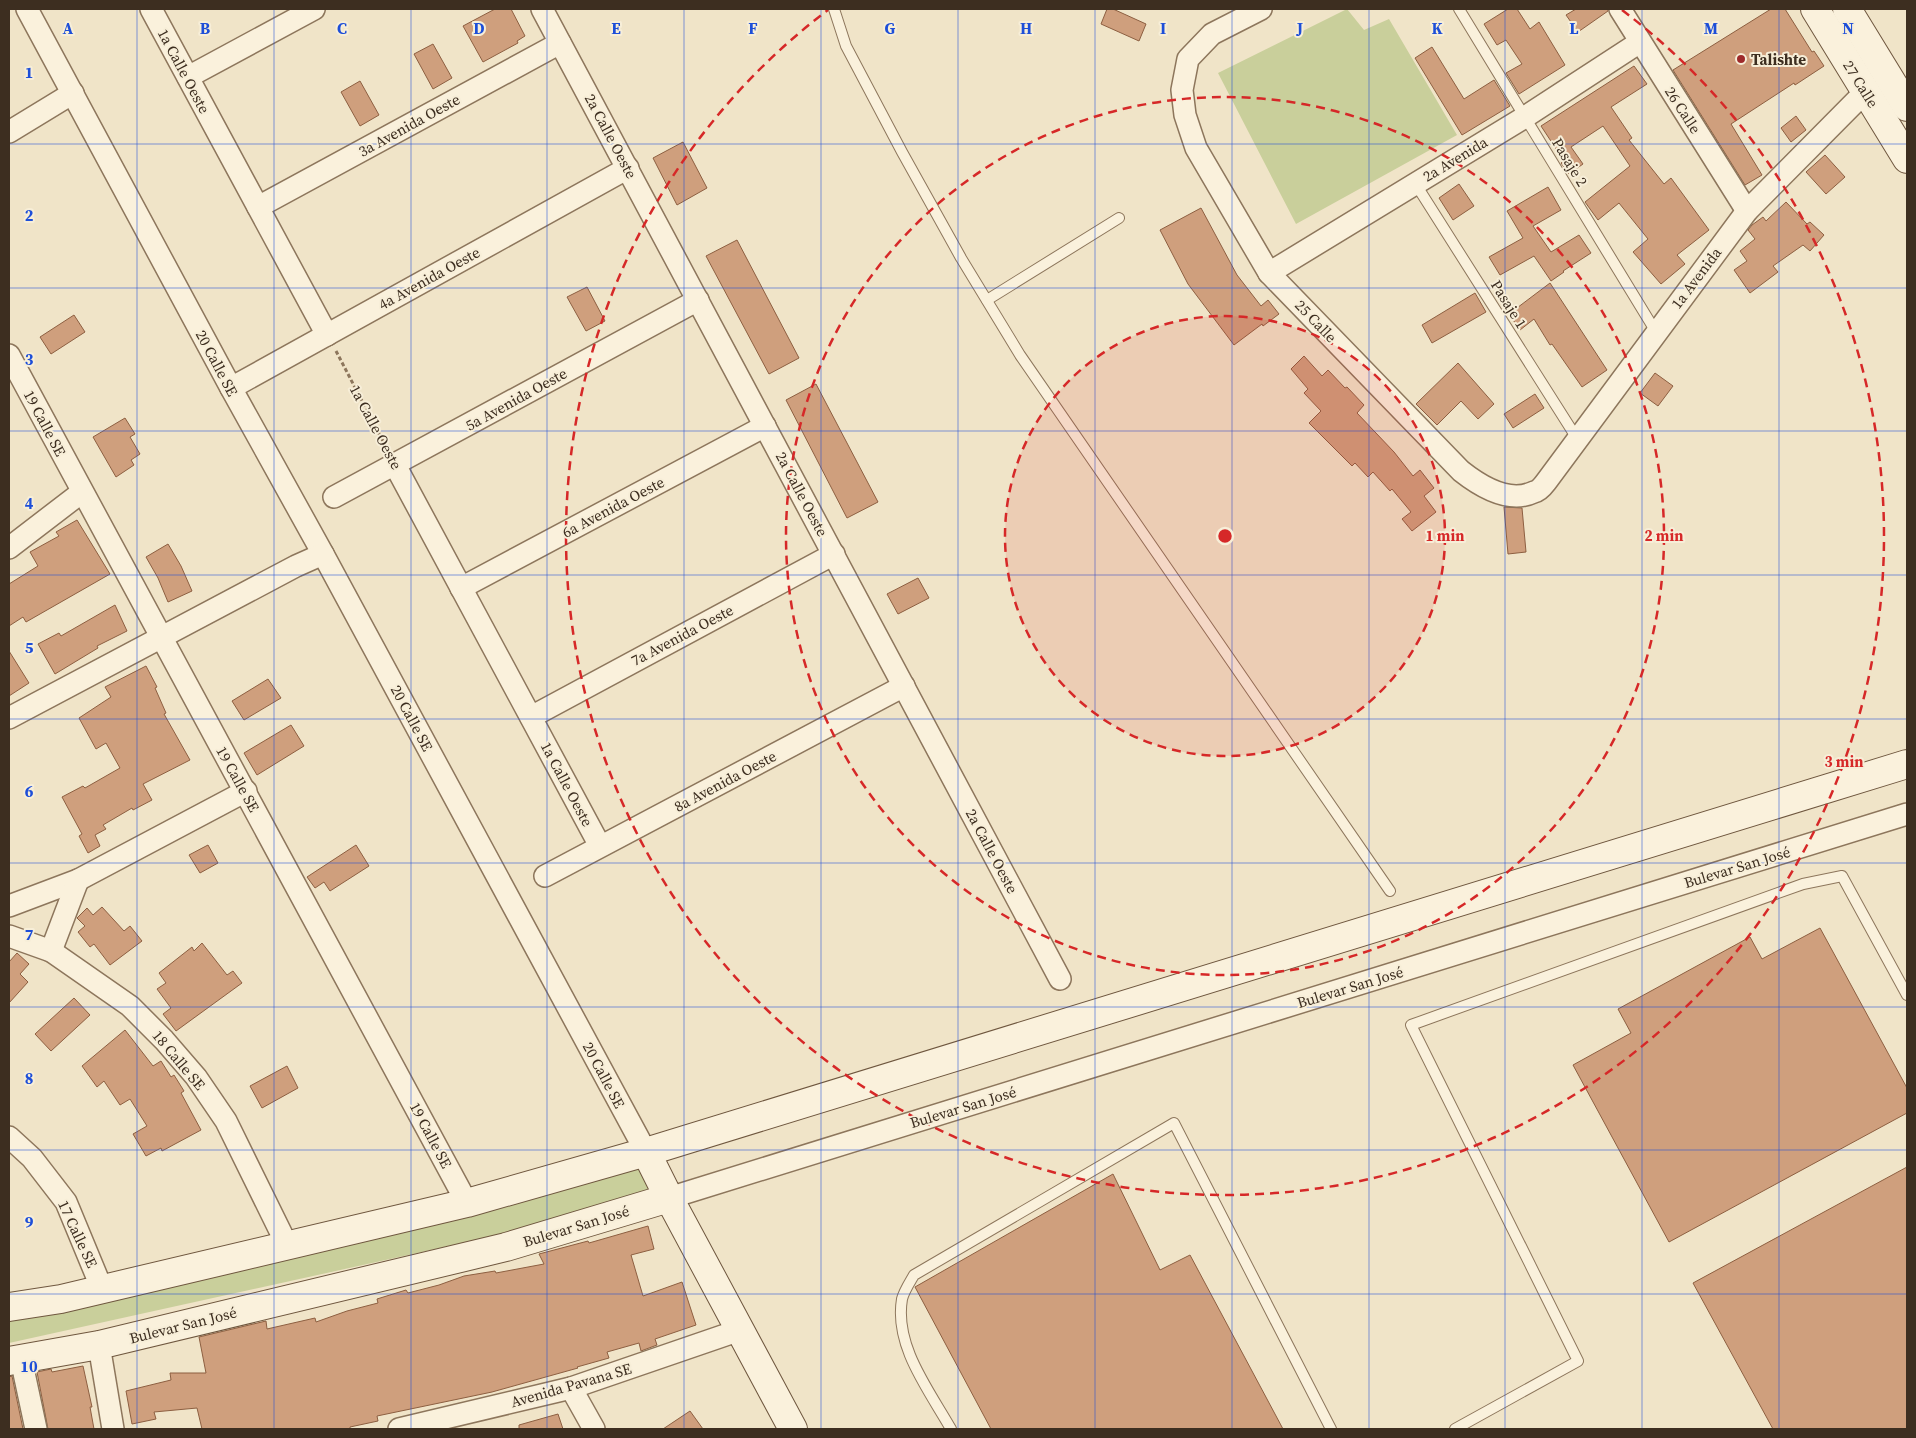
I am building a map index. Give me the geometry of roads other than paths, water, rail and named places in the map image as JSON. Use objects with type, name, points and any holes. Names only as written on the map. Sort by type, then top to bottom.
[{"type":"street","name":"20 Calle SE","points":[[27,9],[646,1152],[668,1198],[793,1429]]},
{"type":"street","name":"1a Calle Oeste","points":[[151,9],[327,335]]},
{"type":"street","points":[[188,77],[314,9]]},
{"type":"street","name":"2a Calle Oeste","points":[[542,9],[1060,979]]},
{"type":"street","name":"25 Calle","points":[[1261,9],[1212,34],[1188,58],[1182,90],[1185,115],[1196,148],[1269,273],[1467,476],[1479,485],[1496,492],[1519,496],[1535,492],[1546,482]]},
{"type":"street","name":"26 Calle","points":[[1620,9],[1747,211]]},
{"type":"street","name":"27 Calle","points":[[1815,9],[1907,160]]},
{"type":"street","name":"27 Calle","points":[[1847,9],[1907,107]]},
{"type":"street","name":"2a Avenida","points":[[1269,273],[1525,117],[1640,42]]},
{"type":"street","name":"3a Avenida Oeste","points":[[258,207],[560,43]]},
{"type":"street","name":"1a Avenida","points":[[1546,482],[1747,211],[1866,91]]},
{"type":"street","points":[[9,132],[73,93]]},
{"type":"street","name":"4a Avenida Oeste","points":[[231,388],[628,168]]},
{"type":"street","name":"5a Avenida Oeste","points":[[334,497],[698,300]]},
{"type":"street","name":"19 Calle SE","points":[[9,356],[467,1203]]},
{"type":"street","name":"6a Avenida Oeste","points":[[461,588],[765,426]]},
{"type":"street","name":"1a Calle Oeste","points":[[395,464],[600,846]]},
{"type":"street","points":[[9,548],[82,492]]},
{"type":"street","points":[[9,718],[296,566],[323,554]]},
{"type":"street","name":"7a Avenida Oeste","points":[[530,717],[834,554]]},
{"type":"street","name":"8a Avenida Oeste","points":[[545,876],[904,686]]},
{"type":"street","points":[[9,1307],[61,1299],[467,1203],[646,1152],[1907,764]]},
{"type":"street","points":[[9,906],[78,880],[246,792]]},
{"type":"street","name":"Bulevar San José","points":[[17,1367],[99,1345],[506,1247],[1907,814]]},
{"type":"street","points":[[50,951],[78,880]]},
{"type":"street","name":"18 Calle SE","points":[[9,936],[50,951],[130,1006],[164,1040],[196,1077],[226,1121],[287,1245]]},
{"type":"street","name":"17 Calle SE","points":[[9,1137],[32,1158],[66,1202],[102,1289]]},
{"type":"street","name":"Avenida Pavana SE","points":[[400,1429],[571,1388],[740,1330]]},
{"type":"street","points":[[99,1345],[113,1429]]},
{"type":"street","points":[[17,1367],[36,1429]]},
{"type":"street","points":[[571,1388],[594,1429]]},
{"type":"lane","points":[[834,9],[846,46],[907,160],[961,258],[1020,355],[1390,891]]},
{"type":"lane","name":"Pasaje 2","points":[[1459,9],[1656,332]]},
{"type":"lane","name":"Pasaje 1","points":[[1415,183],[1578,440]]},
{"type":"lane","points":[[987,300],[1119,218]]},
{"type":"lane","points":[[1455,1429],[1578,1361],[1411,1025],[1803,884],[1842,876],[1907,995]]},
{"type":"lane","points":[[951,1429],[908,1352],[901,1330],[902,1298],[914,1275],[1174,1124],[1332,1429]]},
{"type":"place","name":"Talishte","points":[[1741,59]]}]
